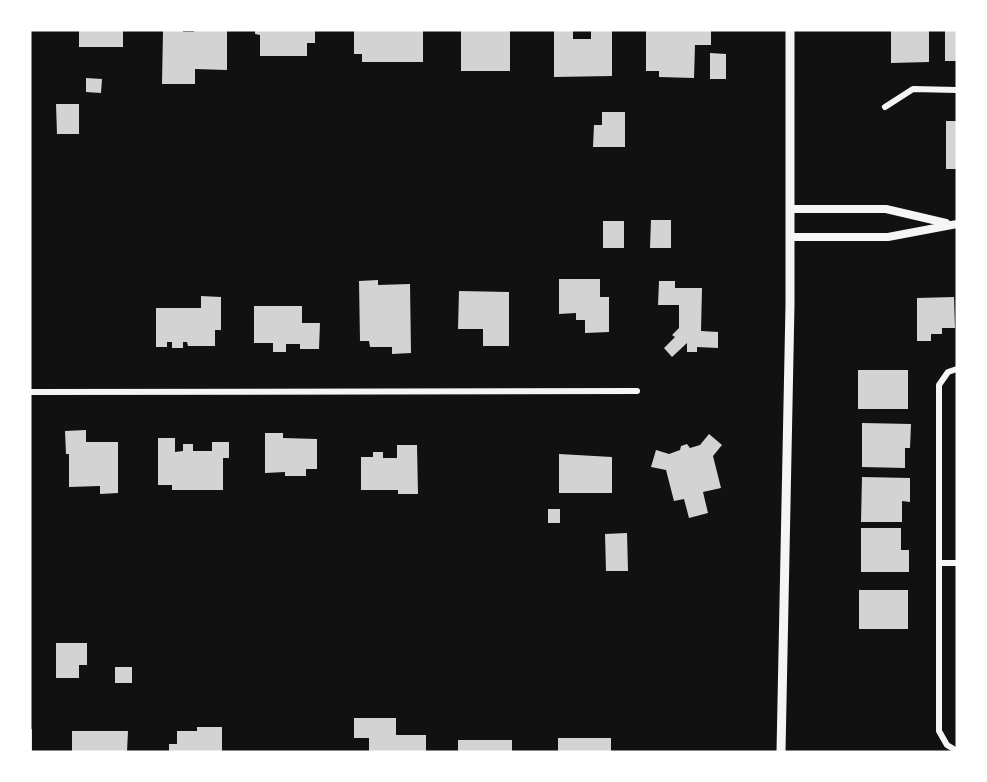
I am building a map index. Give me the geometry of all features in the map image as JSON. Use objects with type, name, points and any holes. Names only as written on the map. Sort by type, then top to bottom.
[{"type":"main road","points":[[781,752],[791,209],[789,30]]},
{"type":"street","points":[[885,107],[914,89],[957,90]]},
{"type":"street","points":[[791,209],[886,209],[953,224]]},
{"type":"street","points":[[790,237],[888,237],[953,224]]},
{"type":"street","points":[[957,369],[948,372],[939,386],[941,562],[939,731],[946,745],[957,751]]},
{"type":"street","points":[[30,392],[637,391]]},
{"type":"street","points":[[941,562],[957,563]]},
{"type":"building","points":[[79,30],[123,30],[123,47],[79,47]]},
{"type":"building","points":[[163,30],[227,31],[227,70],[195,69],[195,84],[162,84]]},
{"type":"building","points":[[255,30],[315,30],[315,43],[307,43],[307,56],[260,56],[260,35],[255,34]]},
{"type":"building","points":[[423,30],[423,62],[362,62],[362,54],[354,54],[354,31]]},
{"type":"building","points":[[461,30],[510,30],[510,71],[461,71]]},
{"type":"building","points":[[554,30],[573,30],[573,39],[591,39],[591,30],[612,30],[612,76],[554,77]]},
{"type":"building","points":[[646,30],[711,30],[711,45],[695,45],[694,78],[659,77],[659,71],[646,71]]},
{"type":"building","points":[[891,30],[929,30],[929,62],[891,63]]},
{"type":"building","points":[[945,30],[957,30],[957,61],[945,61]]},
{"type":"building","points":[[710,53],[726,54],[726,79],[710,79]]},
{"type":"building","points":[[86,78],[102,79],[101,93],[86,92]]},
{"type":"building","points":[[56,104],[79,104],[79,134],[57,134]]},
{"type":"building","points":[[602,112],[625,112],[625,147],[593,147],[594,125],[602,125]]},
{"type":"building","points":[[946,121],[957,121],[957,169],[946,169]]},
{"type":"building","points":[[651,220],[671,220],[671,248],[650,248]]},
{"type":"building","points":[[603,221],[624,221],[624,248],[603,248]]},
{"type":"building","points":[[559,279],[600,279],[600,297],[609,297],[609,332],[585,333],[585,320],[576,320],[576,313],[559,314]]},
{"type":"building","points":[[378,280],[378,285],[410,284],[411,353],[392,354],[392,347],[370,347],[369,341],[360,341],[359,281]]},
{"type":"building","points":[[659,281],[675,281],[675,288],[702,288],[701,331],[718,332],[718,348],[697,347],[697,352],[687,352],[687,343],[672,357],[664,348],[675,337],[672,335],[679,328],[679,305],[658,305]]},
{"type":"building","points":[[459,291],[509,292],[509,346],[483,346],[483,329],[458,329]]},
{"type":"building","points":[[201,296],[221,297],[221,330],[215,330],[215,346],[188,346],[187,342],[183,342],[183,348],[172,348],[172,342],[167,342],[167,347],[156,347],[156,308],[201,308]]},
{"type":"building","points":[[954,297],[955,328],[942,328],[942,334],[931,334],[931,341],[917,341],[917,298]]},
{"type":"building","points":[[254,306],[302,306],[302,323],[320,323],[319,349],[300,349],[300,344],[286,344],[286,352],[273,352],[273,343],[254,343]]},
{"type":"building","points":[[858,370],[908,370],[908,409],[858,409]]},
{"type":"building","points":[[862,423],[911,424],[910,448],[905,448],[905,468],[862,467]]},
{"type":"building","points":[[86,430],[86,442],[118,442],[118,493],[100,494],[100,486],[69,487],[69,454],[66,454],[65,431]]},
{"type":"building","points":[[265,433],[283,433],[283,438],[317,439],[317,469],[306,469],[306,476],[285,476],[285,472],[265,473]]},
{"type":"building","points":[[709,434],[722,445],[713,456],[721,488],[703,492],[708,513],[689,518],[684,499],[674,501],[666,470],[651,467],[656,450],[669,454],[680,450],[681,446],[687,444],[690,448],[700,445]]},
{"type":"building","points":[[158,438],[175,438],[175,452],[183,451],[183,444],[193,444],[193,451],[212,451],[212,442],[229,442],[229,458],[223,458],[223,490],[172,490],[172,485],[158,485]]},
{"type":"building","points":[[397,445],[417,445],[418,494],[398,494],[398,490],[361,490],[361,457],[373,457],[373,452],[383,452],[383,458],[397,458]]},
{"type":"building","points":[[559,454],[612,457],[612,493],[559,493]]},
{"type":"building","points":[[862,477],[910,478],[910,502],[902,501],[902,522],[861,522]]},
{"type":"building","points":[[548,509],[560,509],[560,523],[548,523]]},
{"type":"building","points":[[861,528],[901,528],[901,550],[909,550],[909,572],[861,572]]},
{"type":"building","points":[[627,533],[628,571],[606,571],[605,534]]},
{"type":"building","points":[[859,590],[908,590],[908,629],[859,629]]},
{"type":"building","points":[[56,643],[87,643],[87,665],[79,665],[79,678],[56,678]]},
{"type":"building","points":[[115,667],[132,667],[132,683],[115,683]]},
{"type":"building","points":[[354,718],[396,718],[396,735],[426,735],[426,752],[369,752],[369,738],[354,738]]},
{"type":"building","points":[[197,727],[222,727],[222,752],[169,752],[169,744],[177,744],[177,731],[197,731]]},
{"type":"building","points":[[30,729],[32,729],[32,752],[30,752]]},
{"type":"building","points":[[72,731],[128,731],[127,752],[72,752]]},
{"type":"building","points":[[558,738],[611,738],[611,752],[558,752]]},
{"type":"building","points":[[458,740],[512,740],[512,752],[458,752]]}]
